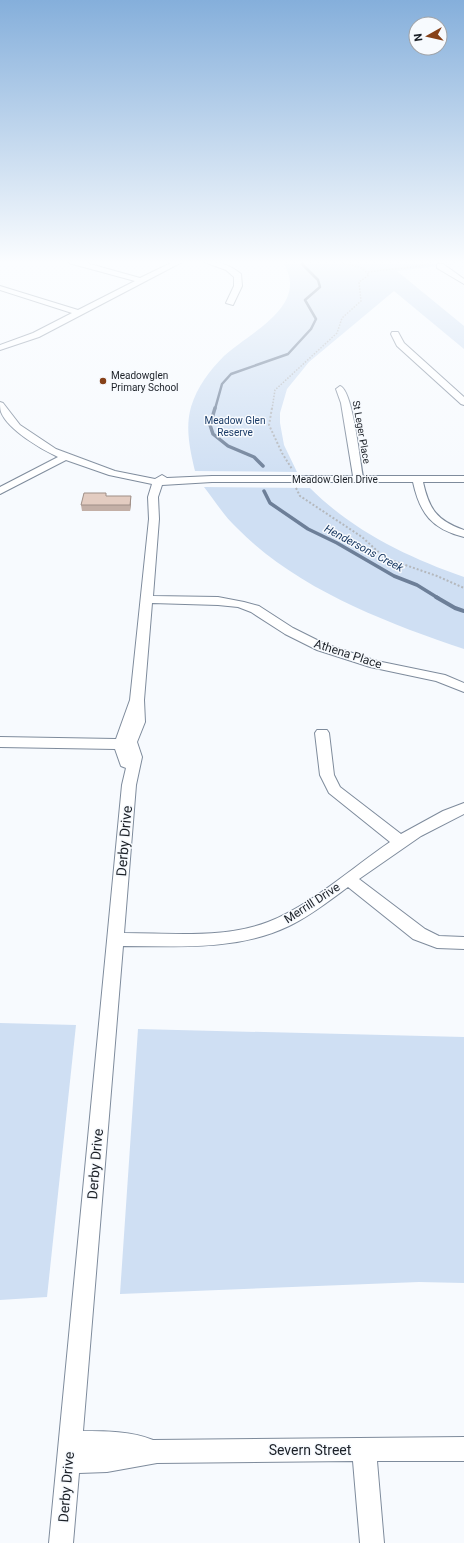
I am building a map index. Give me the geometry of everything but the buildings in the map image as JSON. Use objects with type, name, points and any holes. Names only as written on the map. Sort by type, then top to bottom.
[{"type":"street","points":[[0,347],[42,333]]},
{"type":"street","points":[[395,334],[400,344],[464,402]]},
{"type":"street","name":"St Leger Place","points":[[340,389],[346,403],[358,480]]},
{"type":"street","name":"Meadow Glen Drive","points":[[0,397],[16,415],[28,435]]},
{"type":"street","name":"Meadow Glen Drive","points":[[0,405],[12,423],[42,446],[65,457],[97,468],[161,481],[212,479],[462,480]]},
{"type":"street","points":[[0,492],[65,457]]},
{"type":"street","points":[[418,480],[427,511],[440,523],[464,534]]},
{"type":"street","points":[[0,742],[124,742],[138,730],[139,723],[137,700],[146,601],[154,519],[162,498],[161,481]]},
{"type":"street","name":"Athena Place","points":[[146,601],[218,601],[248,606],[304,639],[322,647],[366,662],[440,678],[464,688]]},
{"type":"street","points":[[322,733],[327,775],[334,790],[402,843]]},
{"type":"street","name":"Derby Drive","points":[[60,1543],[129,785],[135,758],[124,742]]},
{"type":"street","name":"Merrill Drive","points":[[116,939],[211,938],[256,932],[291,918],[434,822],[464,808]]},
{"type":"street","points":[[348,879],[419,934],[437,942],[464,943]]},
{"type":"street","name":"Severn Street","points":[[69,1452],[107,1460],[157,1451],[464,1449]]},
{"type":"street","points":[[364,1450],[372,1543]]},
{"type":"green space","name":"Meadow Glen Reserve","points":[[254,333],[344,333],[309,362],[287,389],[280,413],[280,423],[284,445],[297,472],[195,471],[188,431],[191,407],[204,379],[219,361]]},
{"type":"green space","name":"Meadow Glen Reserve","points":[[445,333],[464,333],[464,349]]},
{"type":"green space","points":[[204,487],[310,488],[344,517],[382,541],[422,561],[464,577],[464,649],[404,628],[373,615],[314,586],[286,569],[260,549],[232,523]]},
{"type":"green space","points":[[0,1023],[76,1025],[47,1297],[0,1300]]},
{"type":"green space","points":[[138,1029],[464,1037],[464,1283],[419,1282],[120,1294]]},
{"type":"waterway","name":"Hendersons Creek","points":[[215,409],[222,384],[231,374],[288,354],[307,333]]},
{"type":"waterway","name":"Hendersons Creek","points":[[215,408],[210,425],[213,434],[228,446],[254,457],[263,466]]},
{"type":"waterway","name":"Hendersons Creek","points":[[264,491],[270,503],[308,529],[337,543],[394,576],[417,585],[438,598]]},
{"type":"waterway","name":"Hendersons Creek","points":[[436,597],[455,608],[464,611]]},
{"type":"place","name":"Meadowglen Primary School","points":[[103,381]]}]
